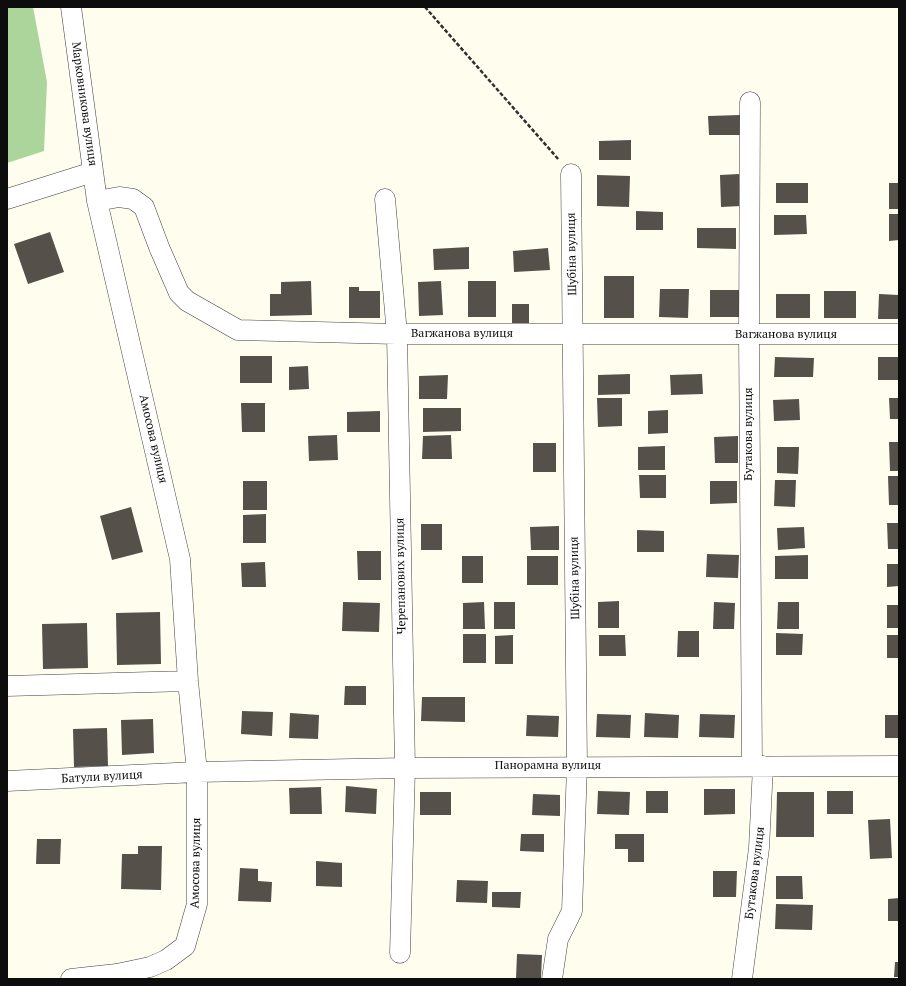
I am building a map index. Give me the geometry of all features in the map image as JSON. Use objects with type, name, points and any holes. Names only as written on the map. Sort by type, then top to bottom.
[{"type":"street","name":"Марковникова вулиця","points":[[71,7],[97,201]]},
{"type":"street","name":"Бутакова вулиця","points":[[742,979],[759,848],[749,335],[750,102]]},
{"type":"street","points":[[7,199],[94,172]]},
{"type":"street","name":"Шубіна вулиця","points":[[552,979],[558,939],[572,911],[577,766],[571,174]]},
{"type":"street","name":"Вагжанова вулиця","points":[[97,201],[119,197],[133,198],[144,207],[159,247],[180,293],[187,301],[238,330],[396,334],[899,334]]},
{"type":"street","name":"Черепанових вулиця","points":[[385,199],[396,334],[404,768],[400,953]]},
{"type":"street","name":"Амосова вулиця","points":[[71,979],[117,974],[151,973],[185,946],[194,920],[197,904],[197,772],[188,681],[180,559],[97,201]]},
{"type":"street","points":[[7,686],[188,681]]},
{"type":"street","name":"Панорамна вулиця","points":[[197,772],[577,766],[899,766]]},
{"type":"street","name":"Батули вулиця","points":[[7,781],[197,772]]},
{"type":"path","points":[[425,7],[571,174]]},
{"type":"green space","points":[[7,7],[33,7],[47,82],[44,151],[7,163]]},
{"type":"building","points":[[740,115],[741,135],[709,135],[708,116]]},
{"type":"building","points":[[631,140],[631,160],[599,160],[599,141]]},
{"type":"building","points":[[739,174],[741,206],[721,207],[720,175]]},
{"type":"building","points":[[597,175],[630,176],[629,207],[597,206]]},
{"type":"building","points":[[776,183],[808,183],[808,203],[776,203]]},
{"type":"building","points":[[889,183],[899,183],[899,209],[889,209]]},
{"type":"building","points":[[636,211],[663,212],[663,230],[636,230]]},
{"type":"building","points":[[889,214],[899,214],[899,240],[889,241]]},
{"type":"building","points":[[774,215],[806,215],[807,234],[774,235]]},
{"type":"building","points":[[697,228],[736,228],[736,249],[697,248]]},
{"type":"building","points":[[50,232],[64,272],[28,284],[14,244]]},
{"type":"building","points":[[469,247],[469,269],[434,270],[433,249]]},
{"type":"building","points":[[548,248],[550,270],[514,272],[513,251]]},
{"type":"building","points":[[604,276],[634,276],[634,318],[604,318]]},
{"type":"building","points":[[311,281],[312,315],[270,316],[270,294],[281,294],[281,282]]},
{"type":"building","points":[[441,281],[443,315],[419,316],[418,282]]},
{"type":"building","points":[[468,281],[496,281],[496,317],[468,317]]},
{"type":"building","points":[[349,287],[359,287],[359,291],[380,291],[380,318],[349,318]]},
{"type":"building","points":[[660,289],[689,289],[688,318],[659,317]]},
{"type":"building","points":[[710,290],[739,290],[739,317],[710,317]]},
{"type":"building","points":[[824,291],[856,291],[856,318],[824,318]]},
{"type":"building","points":[[776,294],[810,294],[810,318],[776,318]]},
{"type":"building","points":[[879,294],[899,295],[899,319],[878,319]]},
{"type":"building","points":[[512,304],[529,304],[529,323],[512,323]]},
{"type":"building","points":[[240,356],[272,356],[272,383],[240,383]]},
{"type":"building","points":[[775,357],[814,358],[813,377],[774,377]]},
{"type":"building","points":[[878,357],[899,357],[899,380],[878,380]]},
{"type":"building","points":[[308,366],[309,389],[289,390],[289,367]]},
{"type":"building","points":[[630,374],[630,394],[598,395],[598,375]]},
{"type":"building","points":[[702,374],[703,394],[671,395],[670,375]]},
{"type":"building","points":[[448,375],[447,399],[419,399],[419,376]]},
{"type":"building","points":[[597,398],[622,398],[622,426],[598,427]]},
{"type":"building","points":[[889,398],[899,398],[899,419],[890,419]]},
{"type":"building","points":[[799,399],[800,420],[774,421],[773,400]]},
{"type":"building","points":[[241,403],[265,403],[265,432],[242,432]]},
{"type":"building","points":[[423,408],[461,408],[461,431],[423,432]]},
{"type":"building","points":[[668,410],[668,433],[648,434],[648,411]]},
{"type":"building","points":[[380,411],[380,432],[347,432],[347,412]]},
{"type":"building","points":[[337,435],[338,460],[309,461],[308,436]]},
{"type":"building","points":[[451,435],[452,459],[422,459],[423,436]]},
{"type":"building","points":[[738,436],[738,463],[715,463],[714,437]]},
{"type":"building","points":[[889,442],[899,442],[899,471],[890,471]]},
{"type":"building","points":[[533,443],[556,443],[556,472],[533,472]]},
{"type":"building","points":[[665,446],[665,470],[638,470],[638,447]]},
{"type":"building","points":[[777,447],[799,447],[798,474],[777,473]]},
{"type":"building","points":[[639,475],[666,475],[666,498],[640,498]]},
{"type":"building","points":[[888,476],[899,476],[899,505],[889,505]]},
{"type":"building","points":[[775,480],[796,480],[795,507],[774,506]]},
{"type":"building","points":[[243,481],[267,481],[267,510],[243,510]]},
{"type":"building","points":[[710,481],[737,481],[737,503],[710,504]]},
{"type":"building","points":[[131,507],[143,552],[112,560],[100,516]]},
{"type":"building","points":[[266,514],[266,543],[243,543],[243,515]]},
{"type":"building","points":[[887,523],[899,523],[899,549],[888,549]]},
{"type":"building","points":[[421,524],[442,524],[442,550],[421,550]]},
{"type":"building","points":[[559,526],[559,550],[531,550],[530,527]]},
{"type":"building","points":[[804,527],[805,548],[778,550],[777,528]]},
{"type":"building","points":[[637,530],[664,531],[664,552],[637,552]]},
{"type":"building","points":[[357,551],[381,551],[381,580],[358,580]]},
{"type":"building","points":[[707,554],[739,555],[738,578],[706,577]]},
{"type":"building","points":[[808,555],[808,579],[775,579],[775,556]]},
{"type":"building","points":[[462,556],[483,556],[483,583],[462,583]]},
{"type":"building","points":[[527,556],[558,556],[558,585],[527,585]]},
{"type":"building","points":[[265,562],[266,587],[242,587],[241,563]]},
{"type":"building","points":[[887,564],[899,564],[899,586],[887,587]]},
{"type":"building","points":[[619,601],[619,628],[598,628],[598,602]]},
{"type":"building","points":[[343,602],[380,603],[379,632],[342,631]]},
{"type":"building","points":[[484,602],[485,629],[463,629],[463,603]]},
{"type":"building","points":[[494,602],[515,602],[515,629],[494,629]]},
{"type":"building","points":[[714,602],[735,603],[734,629],[713,629]]},
{"type":"building","points":[[778,602],[799,602],[799,629],[777,629]]},
{"type":"building","points":[[887,605],[899,605],[899,628],[887,628]]},
{"type":"building","points":[[160,612],[161,664],[117,665],[116,613]]},
{"type":"building","points":[[87,623],[88,668],[43,669],[42,624]]},
{"type":"building","points":[[678,631],[699,631],[699,657],[677,657]]},
{"type":"building","points":[[776,633],[803,634],[802,655],[776,655]]},
{"type":"building","points":[[463,634],[486,634],[486,663],[463,663]]},
{"type":"building","points":[[513,635],[513,664],[495,664],[495,636]]},
{"type":"building","points":[[599,635],[625,635],[626,656],[599,656]]},
{"type":"building","points":[[887,635],[899,635],[899,658],[887,658]]},
{"type":"building","points":[[345,686],[366,686],[366,705],[344,705]]},
{"type":"building","points":[[422,697],[465,697],[465,722],[421,721]]},
{"type":"building","points":[[242,711],[273,712],[272,736],[241,734]]},
{"type":"building","points":[[290,713],[319,715],[318,739],[289,738]]},
{"type":"building","points":[[645,713],[679,715],[678,738],[644,737]]},
{"type":"building","points":[[597,714],[631,715],[630,738],[596,737]]},
{"type":"building","points":[[700,714],[735,715],[734,738],[699,737]]},
{"type":"building","points":[[527,715],[559,716],[558,737],[526,736]]},
{"type":"building","points":[[885,715],[899,715],[899,738],[885,738]]},
{"type":"building","points":[[153,719],[154,753],[122,755],[121,720]]},
{"type":"building","points":[[107,728],[108,766],[74,767],[73,729]]},
{"type":"building","points":[[346,786],[377,789],[376,814],[345,812]]},
{"type":"building","points":[[321,787],[322,814],[290,814],[289,788]]},
{"type":"building","points":[[704,789],[735,789],[735,814],[704,815]]},
{"type":"building","points":[[598,791],[630,792],[629,815],[597,814]]},
{"type":"building","points":[[646,791],[668,791],[668,813],[646,813]]},
{"type":"building","points":[[827,791],[853,791],[853,814],[827,814]]},
{"type":"building","points":[[420,792],[451,792],[451,815],[420,815]]},
{"type":"building","points":[[777,792],[814,792],[814,837],[776,837]]},
{"type":"building","points":[[533,794],[560,795],[560,816],[532,815]]},
{"type":"building","points":[[890,819],[892,858],[870,859],[868,820]]},
{"type":"building","points":[[521,834],[544,834],[544,852],[520,851]]},
{"type":"building","points":[[615,834],[644,834],[644,862],[628,862],[628,849],[615,849]]},
{"type":"building","points":[[37,839],[61,839],[60,864],[36,864]]},
{"type":"building","points":[[138,846],[162,846],[161,890],[121,889],[122,854],[138,854]]},
{"type":"building","points":[[316,861],[342,863],[342,887],[316,886]]},
{"type":"building","points":[[240,868],[258,869],[258,881],[272,882],[271,902],[238,901]]},
{"type":"building","points":[[713,871],[737,871],[736,897],[713,897]]},
{"type":"building","points":[[776,876],[802,876],[803,899],[776,899]]},
{"type":"building","points":[[457,880],[488,881],[487,903],[456,902]]},
{"type":"building","points":[[492,892],[521,892],[520,908],[492,907]]},
{"type":"building","points":[[899,898],[899,921],[888,921],[888,899]]},
{"type":"building","points":[[776,904],[813,905],[812,930],[775,929]]},
{"type":"building","points":[[517,954],[542,955],[541,979],[516,979]]},
{"type":"building","points":[[895,962],[899,962],[899,977],[894,977]]}]
